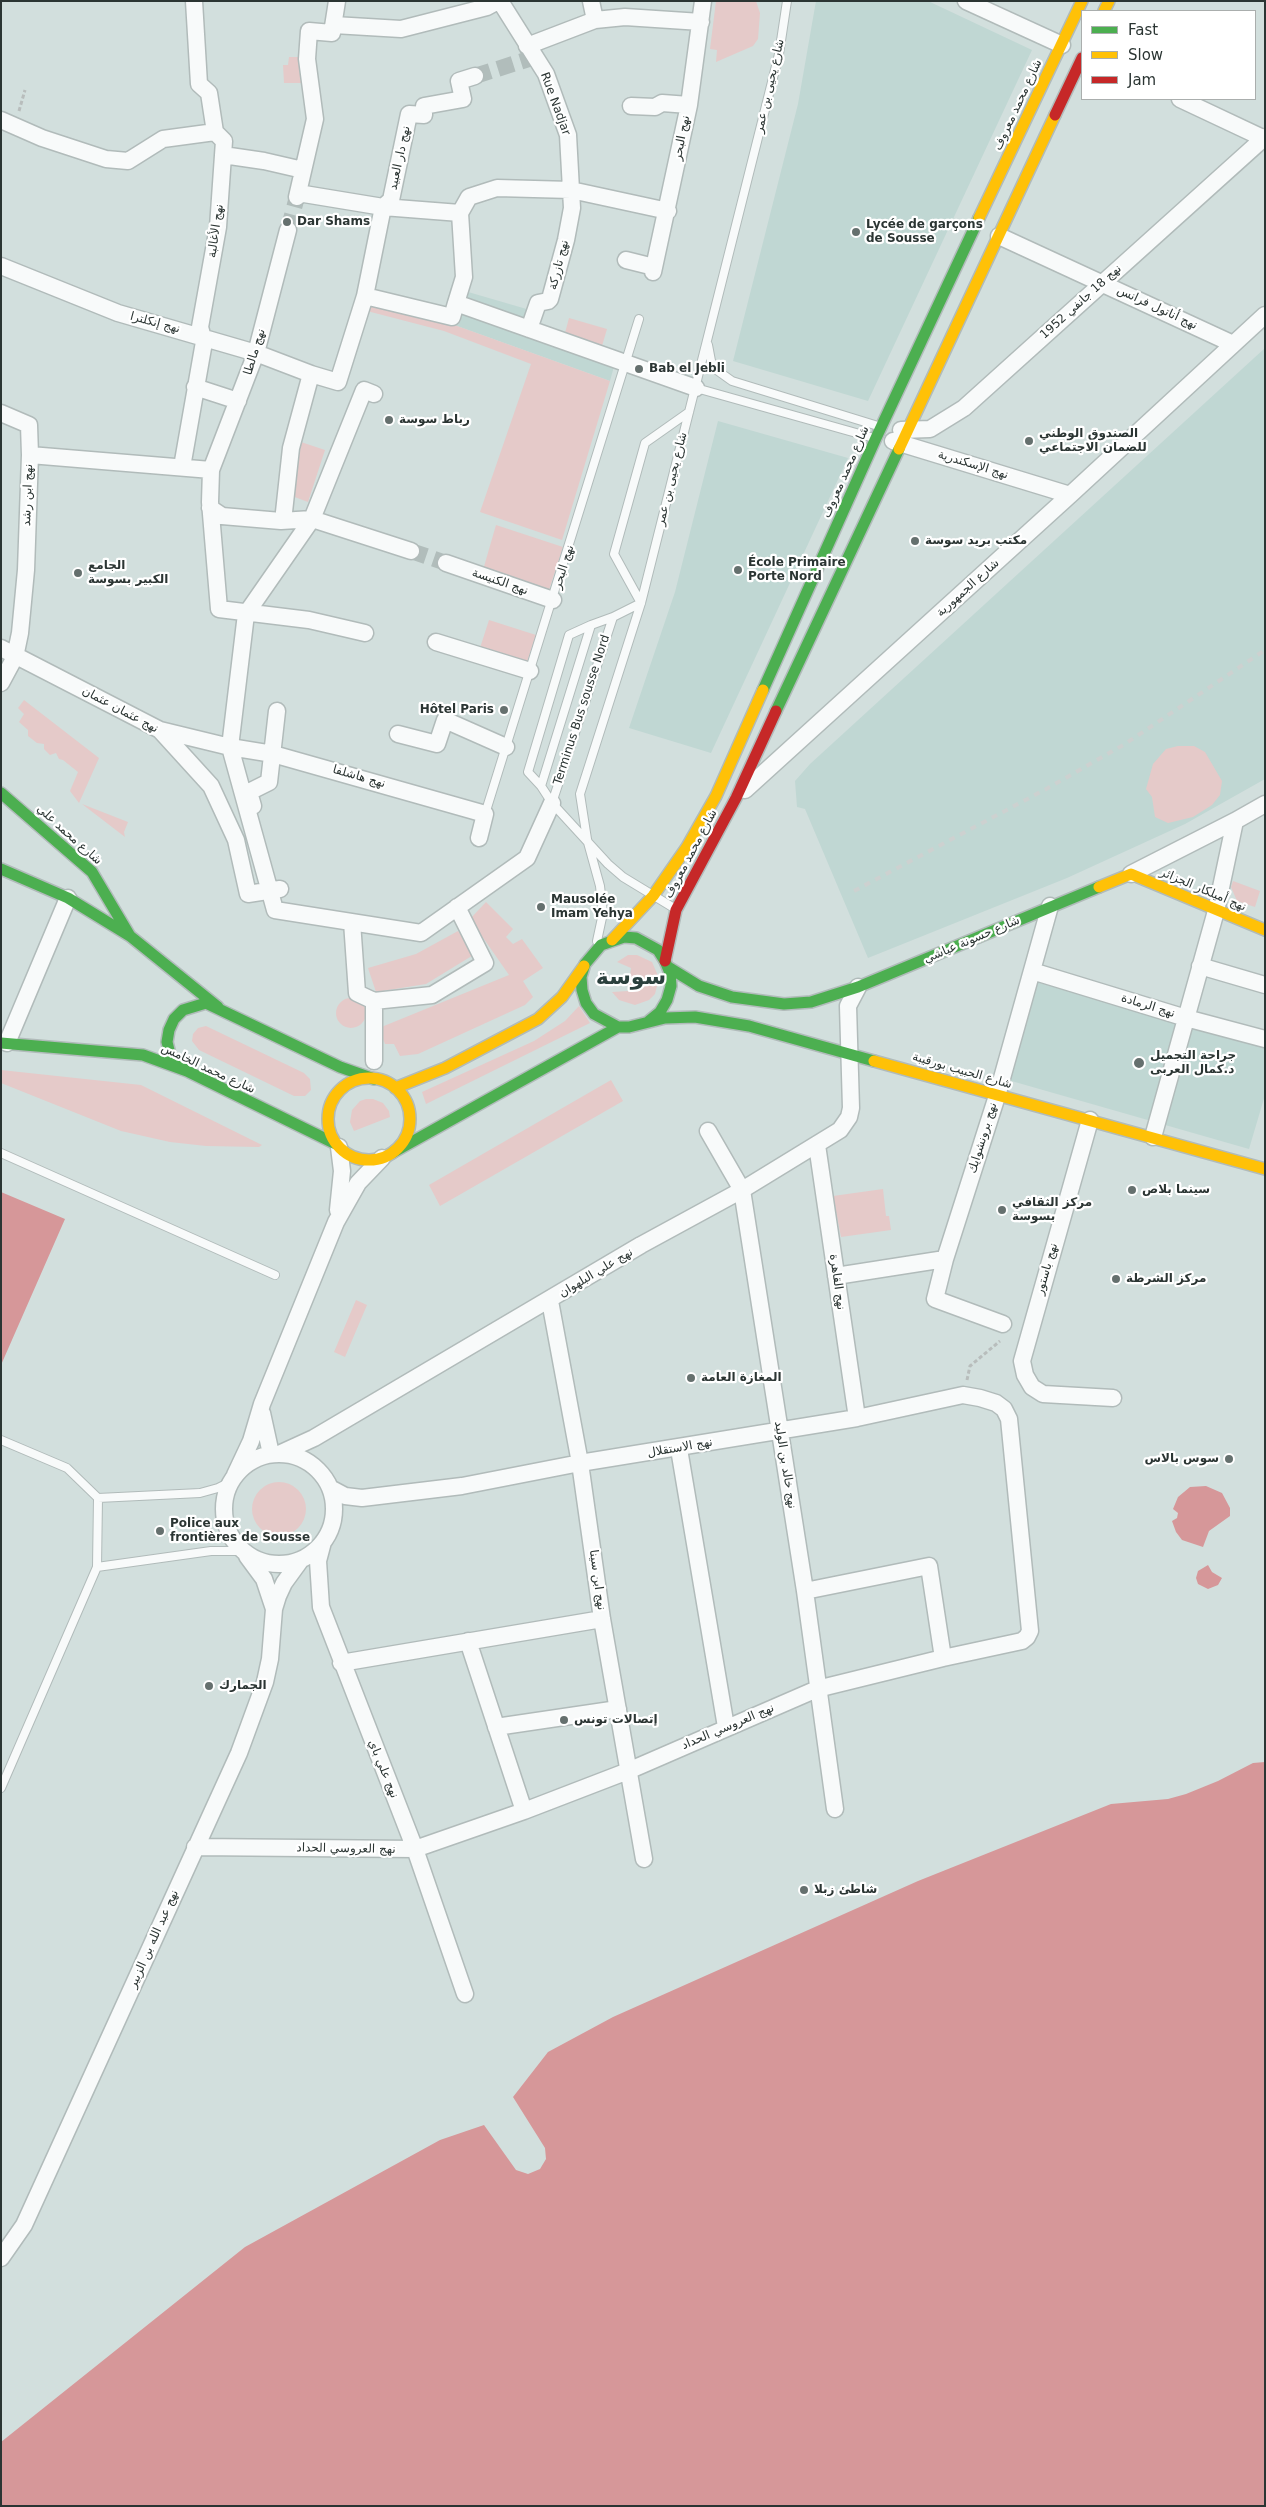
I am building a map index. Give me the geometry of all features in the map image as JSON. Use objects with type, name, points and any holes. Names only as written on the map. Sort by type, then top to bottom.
[{"type":"main road","name":"شارع محمد معروف","points":[[612,940],[652,896],[687,847],[716,796],[878,432],[1082,1]]},
{"type":"main road","name":"شارع محمد معروف","points":[[667,964],[676,910],[736,798],[1081,60]]},
{"type":"main road","name":"شارع محمد علي","points":[[1,793],[92,872],[130,936],[218,1007]]},
{"type":"main road","points":[[1,869],[68,898],[130,936]]},
{"type":"main road","name":"شارع حسونة عياشي","points":[[667,964],[713,991],[732,997],[775,1003],[811,1002],[858,986],[1131,874]]},
{"type":"main road","name":"نهج أميلكار الجزائر","points":[[1131,874],[1265,930]]},
{"type":"main road","points":[[395,1088],[445,1068],[538,1019],[562,997],[593,952],[612,940],[624,937],[647,942],[658,950],[667,964],[671,986],[667,1000],[660,1012],[649,1021],[629,1027],[618,1027],[594,1014],[586,1003],[581,977],[585,964]]},
{"type":"main road","points":[[187,1071],[177,1064],[170,1054],[167,1042],[171,1024],[183,1010],[194,1004],[218,1007],[340,1067],[395,1088],[403,1097],[410,1118],[405,1138],[387,1155]]},
{"type":"main road","name":"شارع الحبيب بورقيبة","points":[[649,1021],[679,1017],[708,1018],[849,1052],[997,1096],[1153,1137],[1265,1170]]},
{"type":"main road","points":[[374,1079],[360,1080],[348,1084],[338,1093],[331,1105],[328,1118],[330,1132],[338,1146],[354,1158],[372,1160],[387,1155],[618,1027]]},
{"type":"main road","name":"شارع محمد الخامس","points":[[4,1043],[125,1052],[156,1059],[187,1071],[338,1146]]},
{"type":"street","name":"نهج الأغالبة","points":[[182,467],[204,342],[200,327],[218,227],[224,155],[224,141],[215,132],[209,93],[200,84],[194,1]]},
{"type":"street","points":[[337,1],[332,33],[309,31],[307,59],[315,119],[298,195],[383,208],[460,213]]},
{"type":"street","points":[[334,25],[401,29],[487,7],[499,1]]},
{"type":"street","name":"Rue Nadjar","points":[[499,1],[546,74],[568,135],[572,190]]},
{"type":"street","points":[[591,1],[595,20]]},
{"type":"street","name":"نهج البحر","points":[[626,260],[654,269],[668,211],[689,105],[704,1]]},
{"type":"street","points":[[966,1],[1062,44]]},
{"type":"street","points":[[527,46],[595,20],[625,17],[701,22]]},
{"type":"street","name":"نهج دار العبيد","points":[[311,374],[338,382],[365,296],[383,208],[391,200],[409,114],[424,115],[424,106],[463,99],[459,81],[475,76]]},
{"type":"street","points":[[1182,100],[1264,138]]},
{"type":"street","points":[[630,106],[656,107],[662,103],[689,105]]},
{"type":"street","points":[[1,120],[42,138],[106,159],[128,161],[163,139],[215,132]]},
{"type":"street","name":"نهج 18 جانفي 1952","points":[[905,437],[930,429],[964,408],[1264,138]]},
{"type":"street","points":[[224,155],[264,161],[303,170]]},
{"type":"street","points":[[365,296],[452,317],[464,277],[460,213],[469,197],[498,188],[572,190],[668,211]]},
{"type":"street","name":"نهج تازركة","points":[[529,329],[538,303],[548,302],[550,299],[572,208],[572,190]]},
{"type":"street","name":"نهج مالطا","points":[[246,614],[219,609],[210,508],[212,470],[256,353],[288,230]]},
{"type":"street","name":"نهج أناتول فرانس","points":[[999,236],[1233,344]]},
{"type":"street","name":"نهج إنكلترا","points":[[1,266],[118,313],[256,353],[311,374]]},
{"type":"street","points":[[456,303],[696,388]]},
{"type":"street","name":"شارع الجمهورية","points":[[736,798],[1265,315]]},
{"type":"street","points":[[284,512],[291,448],[311,374]]},
{"type":"street","points":[[195,387],[238,401]]},
{"type":"street","points":[[275,890],[230,747],[246,614],[312,519],[364,390],[374,394]]},
{"type":"street","points":[[1,413],[29,425],[30,455]]},
{"type":"street","name":"نهج الإسكندرية","points":[[878,432],[905,437],[1070,495]]},
{"type":"street","name":"نهج ابن رشد","points":[[1,683],[15,657],[20,633],[26,570],[30,455],[212,470]]},
{"type":"street","points":[[210,508],[222,516],[281,521],[312,519],[410,552]]},
{"type":"street","name":"نهج الكنيسة","points":[[446,563],[553,600]]},
{"type":"street","points":[[246,614],[309,620],[366,633]]},
{"type":"street","points":[[436,642],[530,671]]},
{"type":"street","name":"نهج عثمان عثمان","points":[[1,648],[15,657],[160,730],[211,786],[236,840],[248,894],[275,890]]},
{"type":"street","points":[[277,711],[269,782],[249,792],[275,890],[275,910],[421,933],[528,858],[552,803]]},
{"type":"street","points":[[398,734],[438,744],[445,720],[506,747]]},
{"type":"street","name":"نهج هاشلفا","points":[[160,730],[230,747],[273,754],[486,814]]},
{"type":"street","name":"شارع حسونة عياشي","points":[[1131,874],[1265,804]]},
{"type":"street","points":[[479,838],[486,814]]},
{"type":"street","points":[[1153,1137],[1216,911],[1235,821]]},
{"type":"street","points":[[4,1043],[68,898]]},
{"type":"street","name":"نهج برونشوايك","points":[[1004,1324],[935,1299],[945,1259],[997,1096],[1050,906]]},
{"type":"street","points":[[352,922],[357,993],[374,1001],[432,995],[485,964],[457,907]]},
{"type":"street","points":[[1200,966],[1265,985]]},
{"type":"street","name":"نهج الرمادة","points":[[1032,971],[1186,1018],[1265,1038]]},
{"type":"street","name":"نهج علي البلهوان","points":[[275,1454],[314,1438],[641,1246],[742,1190],[840,1130],[849,1117],[852,1108],[848,1006],[858,986]]},
{"type":"street","points":[[374,1001],[374,1061]]},
{"type":"street","name":"نهج باستور","points":[[1090,1120],[1022,1361],[1025,1375],[1032,1387],[1043,1394],[1112,1398]]},
{"type":"street","name":"نهج خالد بن الوليد","points":[[708,1131],[742,1190],[804,1591],[835,1808]]},
{"type":"street","name":"نهج القاهرة","points":[[817,1145],[857,1418]]},
{"type":"street","points":[[336,1222],[342,1188],[338,1146]]},
{"type":"street","points":[[233,1479],[245,1465],[275,1454],[304,1460],[314,1467],[330,1488],[334,1510],[333,1522],[323,1542],[313,1553],[300,1561],[271,1564],[258,1561],[244,1552],[232,1539],[226,1526],[223,1511],[225,1496],[251,1440],[262,1404],[336,1222],[358,1183],[387,1155]]},
{"type":"street","points":[[836,1276],[945,1259]]},
{"type":"street","name":"نهج ابن سينا","points":[[550,1301],[580,1463],[602,1619],[644,1859]]},
{"type":"street","name":"نهج الاستقلال","points":[[330,1488],[345,1496],[362,1498],[462,1486],[580,1463],[679,1449],[779,1430],[857,1418],[963,1395],[996,1403]]},
{"type":"street","name":"نهج العروسي الحداد","points":[[195,1847],[415,1849],[524,1811],[628,1771],[817,1689],[942,1658],[1022,1641],[1030,1631],[1009,1419],[1004,1409],[996,1403]]},
{"type":"street","points":[[262,1404],[264,1430],[275,1454]]},
{"type":"street","points":[[679,1449],[726,1728]]},
{"type":"street","name":"نهج الاستقلال","points":[[333,1522],[347,1507],[362,1498]]},
{"type":"street","name":"نهج علي باي","points":[[323,1542],[318,1561],[321,1607],[341,1664],[415,1849],[465,1994]]},
{"type":"street","name":"نهج عبد الله بن الزبير","points":[[244,1552],[264,1579],[274,1609]]},
{"type":"street","name":"نهج عبد الله بن الزبير","points":[[1,2258],[24,2225],[239,1753],[264,1682],[270,1659],[274,1609],[284,1583],[300,1561]]},
{"type":"street","points":[[804,1591],[929,1566],[942,1658]]},
{"type":"street","points":[[341,1664],[602,1619]]},
{"type":"street","points":[[468,1641],[524,1811]]},
{"type":"street","points":[[496,1727],[618,1709]]},
{"type":"lane","name":"شارع يحيى بن عمر","points":[[593,952],[601,932],[603,913],[600,886],[587,839],[580,794],[641,603],[779,54],[787,1]]},
{"type":"lane","name":"نهج البحر","points":[[486,814],[639,319]]},
{"type":"lane","points":[[707,343],[711,362],[718,372],[732,381],[878,432]]},
{"type":"lane","points":[[696,388],[878,432]]},
{"type":"lane","points":[[641,603],[614,554],[644,443],[689,412]]},
{"type":"lane","name":"Terminus Bus sousse Nord","points":[[641,603],[569,635],[528,772],[541,786],[552,803],[608,864],[623,877],[676,910]]},
{"type":"lane","name":"Terminus Bus sousse Nord","points":[[552,803],[612,617]]},
{"type":"lane","name":"Terminus Bus sousse Nord","points":[[541,786],[590,625]]},
{"type":"lane","points":[[1,1153],[275,1275]]},
{"type":"lane","points":[[1,1440],[67,1468],[98,1498],[97,1567],[1,1788]]},
{"type":"lane","points":[[98,1498],[200,1493],[218,1488],[233,1479]]},
{"type":"lane","points":[[97,1567],[211,1551],[244,1552]]},
{"type":"path","points":[[963,1395],[970,1366],[999,1343],[1004,1324]]},
{"type":"shaded area","points":[[716,1],[756,1],[760,13],[758,39],[753,46],[716,62],[717,50],[710,49]]},
{"type":"shaded area","name":"Lycée de garçons de Sousse","points":[[816,1],[928,1],[1032,50],[868,401],[733,361],[798,104]]},
{"type":"shaded area","points":[[289,57],[298,57],[301,83],[284,83],[283,65],[288,65]]},
{"type":"shaded area","points":[[451,287],[530,310],[536,325],[618,352],[610,381],[446,322],[445,309]]},
{"type":"shaded area","points":[[369,303],[446,322],[610,381],[562,540],[480,512],[531,364],[444,331],[367,311]]},
{"type":"shaded area","points":[[569,318],[607,329],[602,346],[565,333]]},
{"type":"shaded area","points":[[1265,348],[1265,779],[1185,824],[1067,878],[868,958],[805,809],[797,807],[795,781],[810,764]]},
{"type":"shaded area","name":"École Primaire Porte Nord","points":[[718,421],[848,458],[711,753],[629,728],[675,592]]},
{"type":"shaded area","points":[[301,442],[325,450],[308,502],[292,496]]},
{"type":"shaded area","points":[[496,525],[563,547],[549,590],[483,570]]},
{"type":"shaded area","points":[[489,620],[536,635],[526,665],[479,651]]},
{"type":"shaded area","points":[[24,700],[99,758],[79,803],[70,791],[78,772],[59,759],[56,753],[50,755],[44,749],[44,744],[37,743],[28,736],[28,730],[19,722],[24,714],[18,708]]},
{"type":"shaded area","points":[[1178,746],[1194,746],[1205,752],[1222,781],[1220,795],[1212,805],[1193,817],[1168,823],[1155,817],[1152,797],[1146,789],[1153,764],[1166,749]]},
{"type":"shaded area","points":[[82,804],[128,822],[124,832],[125,837]]},
{"type":"shaded area","points":[[1233,881],[1260,891],[1255,907],[1237,901],[1231,887]]},
{"type":"shaded area","points":[[486,902],[513,929],[506,937],[513,944],[522,939],[543,968],[523,981],[533,997],[525,1005],[418,1054],[400,1056],[394,1044],[385,1044],[379,1028],[509,975],[470,919]]},
{"type":"shaded area","points":[[458,931],[475,954],[426,984],[376,992],[368,968],[416,954]]},
{"type":"shaded area","points":[[628,955],[637,955],[652,962],[659,978],[655,994],[649,1000],[635,1005],[619,1000],[612,992],[628,991],[631,968],[617,962]]},
{"type":"shaded area","name":"جراحة التجميل د.كمال العربى","points":[[1036,982],[1265,1047],[1265,1095],[1249,1149],[1008,1080]]},
{"type":"shaded area","points":[[351,998],[362,1002],[366,1013],[362,1024],[351,1028],[340,1024],[336,1013],[340,1002]]},
{"type":"shaded area","points":[[579,1006],[590,1023],[426,1104],[422,1092],[534,1041],[565,1021]]},
{"type":"shaded area","points":[[206,1026],[304,1073],[310,1079],[311,1090],[305,1096],[294,1096],[199,1050],[192,1041],[193,1034],[198,1028]]},
{"type":"shaded area","points":[[1,1070],[141,1085],[262,1145],[259,1147],[206,1146],[170,1142],[121,1131],[1,1083]]},
{"type":"shaded area","points":[[611,1080],[623,1101],[440,1206],[429,1185]]},
{"type":"shaded area","points":[[373,1099],[383,1103],[389,1111],[390,1117],[354,1131],[350,1122],[352,1110],[360,1101]]},
{"type":"shaded area","points":[[883,1189],[886,1216],[889,1216],[891,1230],[841,1237],[833,1196]]},
{"type":"shaded area","points":[[1,1192],[65,1219],[1,1365]]},
{"type":"shaded area","points":[[356,1300],[367,1305],[345,1357],[334,1352]]},
{"type":"shaded area","points":[[274,1482],[284,1482],[294,1486],[302,1494],[306,1509],[302,1524],[294,1532],[284,1536],[274,1536],[264,1532],[256,1524],[252,1514],[252,1504],[256,1494],[264,1486]]},
{"type":"shaded area","points":[[1206,1486],[1222,1493],[1230,1508],[1230,1516],[1209,1531],[1203,1547],[1182,1540],[1176,1532],[1172,1521],[1177,1518],[1178,1513],[1173,1509],[1178,1497],[1190,1487]]},
{"type":"shaded area","points":[[1208,1565],[1212,1572],[1222,1578],[1218,1585],[1208,1589],[1198,1584],[1196,1578],[1198,1571]]},
{"type":"shaded area","points":[[1265,1762],[1265,2506],[1,2506],[1,2442],[245,2247],[440,2140],[484,2125],[516,2170],[528,2174],[540,2169],[546,2159],[545,2148],[513,2097],[548,2052],[613,2017],[918,1881],[1111,1804],[1168,1799],[1218,1781],[1253,1763]]},
{"type":"tunnel","points":[[475,76],[535,57]]},
{"type":"tunnel","points":[[288,230],[297,197]]},
{"type":"tunnel","points":[[411,551],[446,563]]},
{"type":"railway","points":[[854,891],[1048,788],[1125,744],[1265,650]]},
{"type":"traffic: fast","points":[[763,690],[876,438],[979,218]]},
{"type":"traffic: fast","points":[[776,711],[899,449]]},
{"type":"traffic: fast","points":[[1,793],[92,872],[130,936]]},
{"type":"traffic: fast","points":[[1,869],[68,898],[130,936],[218,1007]]},
{"type":"traffic: fast","points":[[668,967],[699,986],[732,997],[784,1004],[811,1002],[858,987],[1099,887]]},
{"type":"traffic: fast","points":[[649,1021],[660,1012],[667,1000],[671,986],[670,973],[665,961],[658,950],[636,938],[624,937],[601,945],[585,964],[581,977],[582,990],[586,1003],[594,1014],[618,1027],[629,1027],[665,1018],[695,1017],[749,1026],[874,1061]]},
{"type":"traffic: fast","points":[[187,1071],[177,1064],[170,1054],[167,1042],[169,1030],[174,1019],[183,1010],[206,1003],[340,1067],[374,1079]]},
{"type":"traffic: fast","points":[[392,1153],[618,1027]]},
{"type":"traffic: fast","points":[[1,1043],[143,1055],[187,1071],[336,1144]]},
{"type":"traffic: slow","points":[[979,218],[1082,1]]},
{"type":"traffic: slow","points":[[1104,10],[1109,1]]},
{"type":"traffic: slow","points":[[899,449],[1055,115]]},
{"type":"traffic: slow","points":[[612,940],[653,896],[687,847],[716,796],[763,690]]},
{"type":"traffic: slow","points":[[1099,887],[1131,874],[1265,930]]},
{"type":"traffic: slow","points":[[395,1088],[445,1068],[538,1019],[562,997],[584,966]]},
{"type":"traffic: slow","points":[[874,1061],[1265,1169]]},
{"type":"traffic: slow","points":[[369,1078],[385,1082],[398,1090],[406,1103],[410,1119],[406,1135],[398,1148],[385,1156],[369,1160],[353,1156],[340,1148],[332,1135],[328,1119],[332,1103],[340,1090],[353,1082],[369,1078]]},
{"type":"traffic: jam","points":[[1055,115],[1081,60]]},
{"type":"traffic: jam","points":[[665,961],[676,910],[736,798],[776,711]]},
{"type":"place","name":"Dar Shams","points":[[287,222]]},
{"type":"place","name":"Lycée de garçons de Sousse","points":[[856,232]]},
{"type":"place","name":"Bab el Jebli","points":[[639,369]]},
{"type":"place","name":"رباط سوسة","points":[[389,420]]},
{"type":"place","name":"الصندوق الوطني للضمان الاجتماعي","points":[[1029,441]]},
{"type":"place","name":"مكتب بريد سوسة","points":[[915,541]]},
{"type":"place","name":"École Primaire Porte Nord","points":[[738,570]]},
{"type":"place","name":"الجامع الكبير بسوسة","points":[[78,573]]},
{"type":"place","name":"Hôtel Paris","points":[[504,710]]},
{"type":"place","name":"Mausolée Imam Yehya","points":[[541,907]]},
{"type":"place","name":"جراحة التجميل د.كمال العربى","points":[[1139,1063]]},
{"type":"place","name":"سينما بلاص","points":[[1132,1190]]},
{"type":"place","name":"مركز الثقافي بسوسة","points":[[1002,1210]]},
{"type":"place","name":"مركز الشرطة","points":[[1116,1279]]},
{"type":"place","name":"المغازة العامة","points":[[691,1378]]},
{"type":"place","name":"سوس بالاس","points":[[1229,1459]]},
{"type":"place","name":"Police aux frontières de Sousse","points":[[160,1531]]},
{"type":"place","name":"الجمارك","points":[[209,1686]]},
{"type":"place","name":"إتصالات تونس","points":[[564,1720]]},
{"type":"place","name":"شاطئ زبلا","points":[[804,1890]]},
{"type":"district","name":"سوسة","points":[[631,978]]}]
